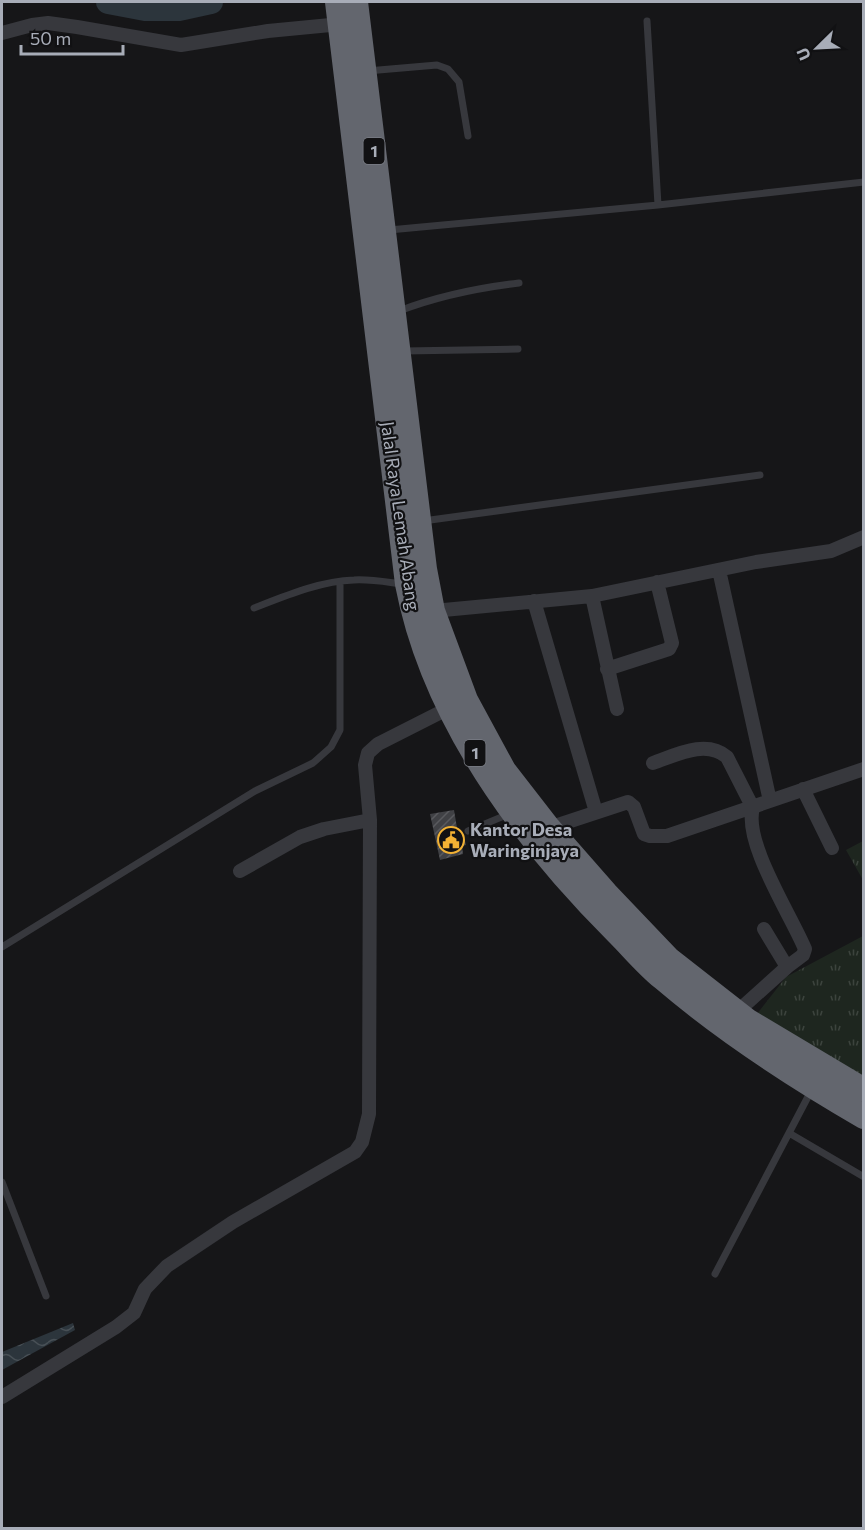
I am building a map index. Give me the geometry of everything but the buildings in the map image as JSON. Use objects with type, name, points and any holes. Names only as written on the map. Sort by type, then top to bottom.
[{"type":"highway","name":"1","points":[[356,2],[365,72],[375,231]]},
{"type":"highway","name":"1","points":[[339,13],[375,231]]},
{"type":"highway","name":"Jalal Raya Lemah Abang","points":[[375,231],[394,313],[418,522],[433,611],[462,691],[504,770],[549,828],[606,893],[669,959],[819,1078],[864,1117]]},
{"type":"highway","name":"Jalal Raya Lemah Abang","points":[[375,231],[407,584],[414,620],[429,663],[449,708],[490,780],[514,812],[586,903],[660,977],[733,1035],[819,1078],[864,1090]]},
{"type":"street","points":[[2,33],[48,23],[181,45],[268,31],[339,13]]},
{"type":"street","points":[[433,611],[592,596],[756,562],[831,551],[864,537]]},
{"type":"street","points":[[719,570],[770,801]]},
{"type":"street","points":[[607,669],[671,647],[672,643],[657,582]]},
{"type":"street","points":[[592,596],[617,709]]},
{"type":"street","points":[[534,601],[596,812]]},
{"type":"street","points":[[2,1397],[116,1327],[134,1312],[145,1289],[167,1266],[233,1222],[355,1152],[362,1142],[369,1114],[370,820],[365,765],[368,753],[378,744],[449,708]]},
{"type":"street","points":[[653,763],[695,749],[707,748],[727,757],[753,808],[751,816],[755,842],[765,867],[804,949],[803,955],[737,1012]]},
{"type":"street","points":[[549,828],[628,802],[634,807],[644,834],[667,836],[864,770]]},
{"type":"street","points":[[803,789],[832,848]]},
{"type":"street","points":[[240,871],[300,837],[324,829],[370,820]]},
{"type":"street","points":[[764,929],[787,967]]},
{"type":"lane","points":[[647,21],[658,205]]},
{"type":"lane","points":[[365,72],[437,65],[448,69],[459,82],[468,136]]},
{"type":"lane","points":[[375,231],[658,205],[864,182]]},
{"type":"lane","points":[[394,313],[442,296],[484,287],[519,283]]},
{"type":"lane","points":[[398,351],[518,349]]},
{"type":"lane","points":[[418,522],[760,475]]},
{"type":"lane","points":[[254,608],[310,588],[340,582],[355,580],[407,584]]},
{"type":"lane","points":[[2,947],[255,791],[314,763],[331,747],[340,730],[340,582]]},
{"type":"lane","points":[[468,831],[514,812]]},
{"type":"lane","points":[[715,1274],[819,1078]]},
{"type":"lane","points":[[789,1133],[864,1177]]},
{"type":"lane","points":[[2,1182],[46,1296]]},
{"type":"green space","points":[[863,841],[863,880],[846,850]]},
{"type":"green space","points":[[863,936],[863,1078],[757,1014],[786,977]]},
{"type":"water","points":[[73,1323],[75,1330],[2,1370],[2,1352]]},
{"type":"waterway","points":[[108,2],[145,9],[179,9],[211,2]]},
{"type":"place","name":"Kantor Desa Waringinjaya","points":[[451,840]]}]
